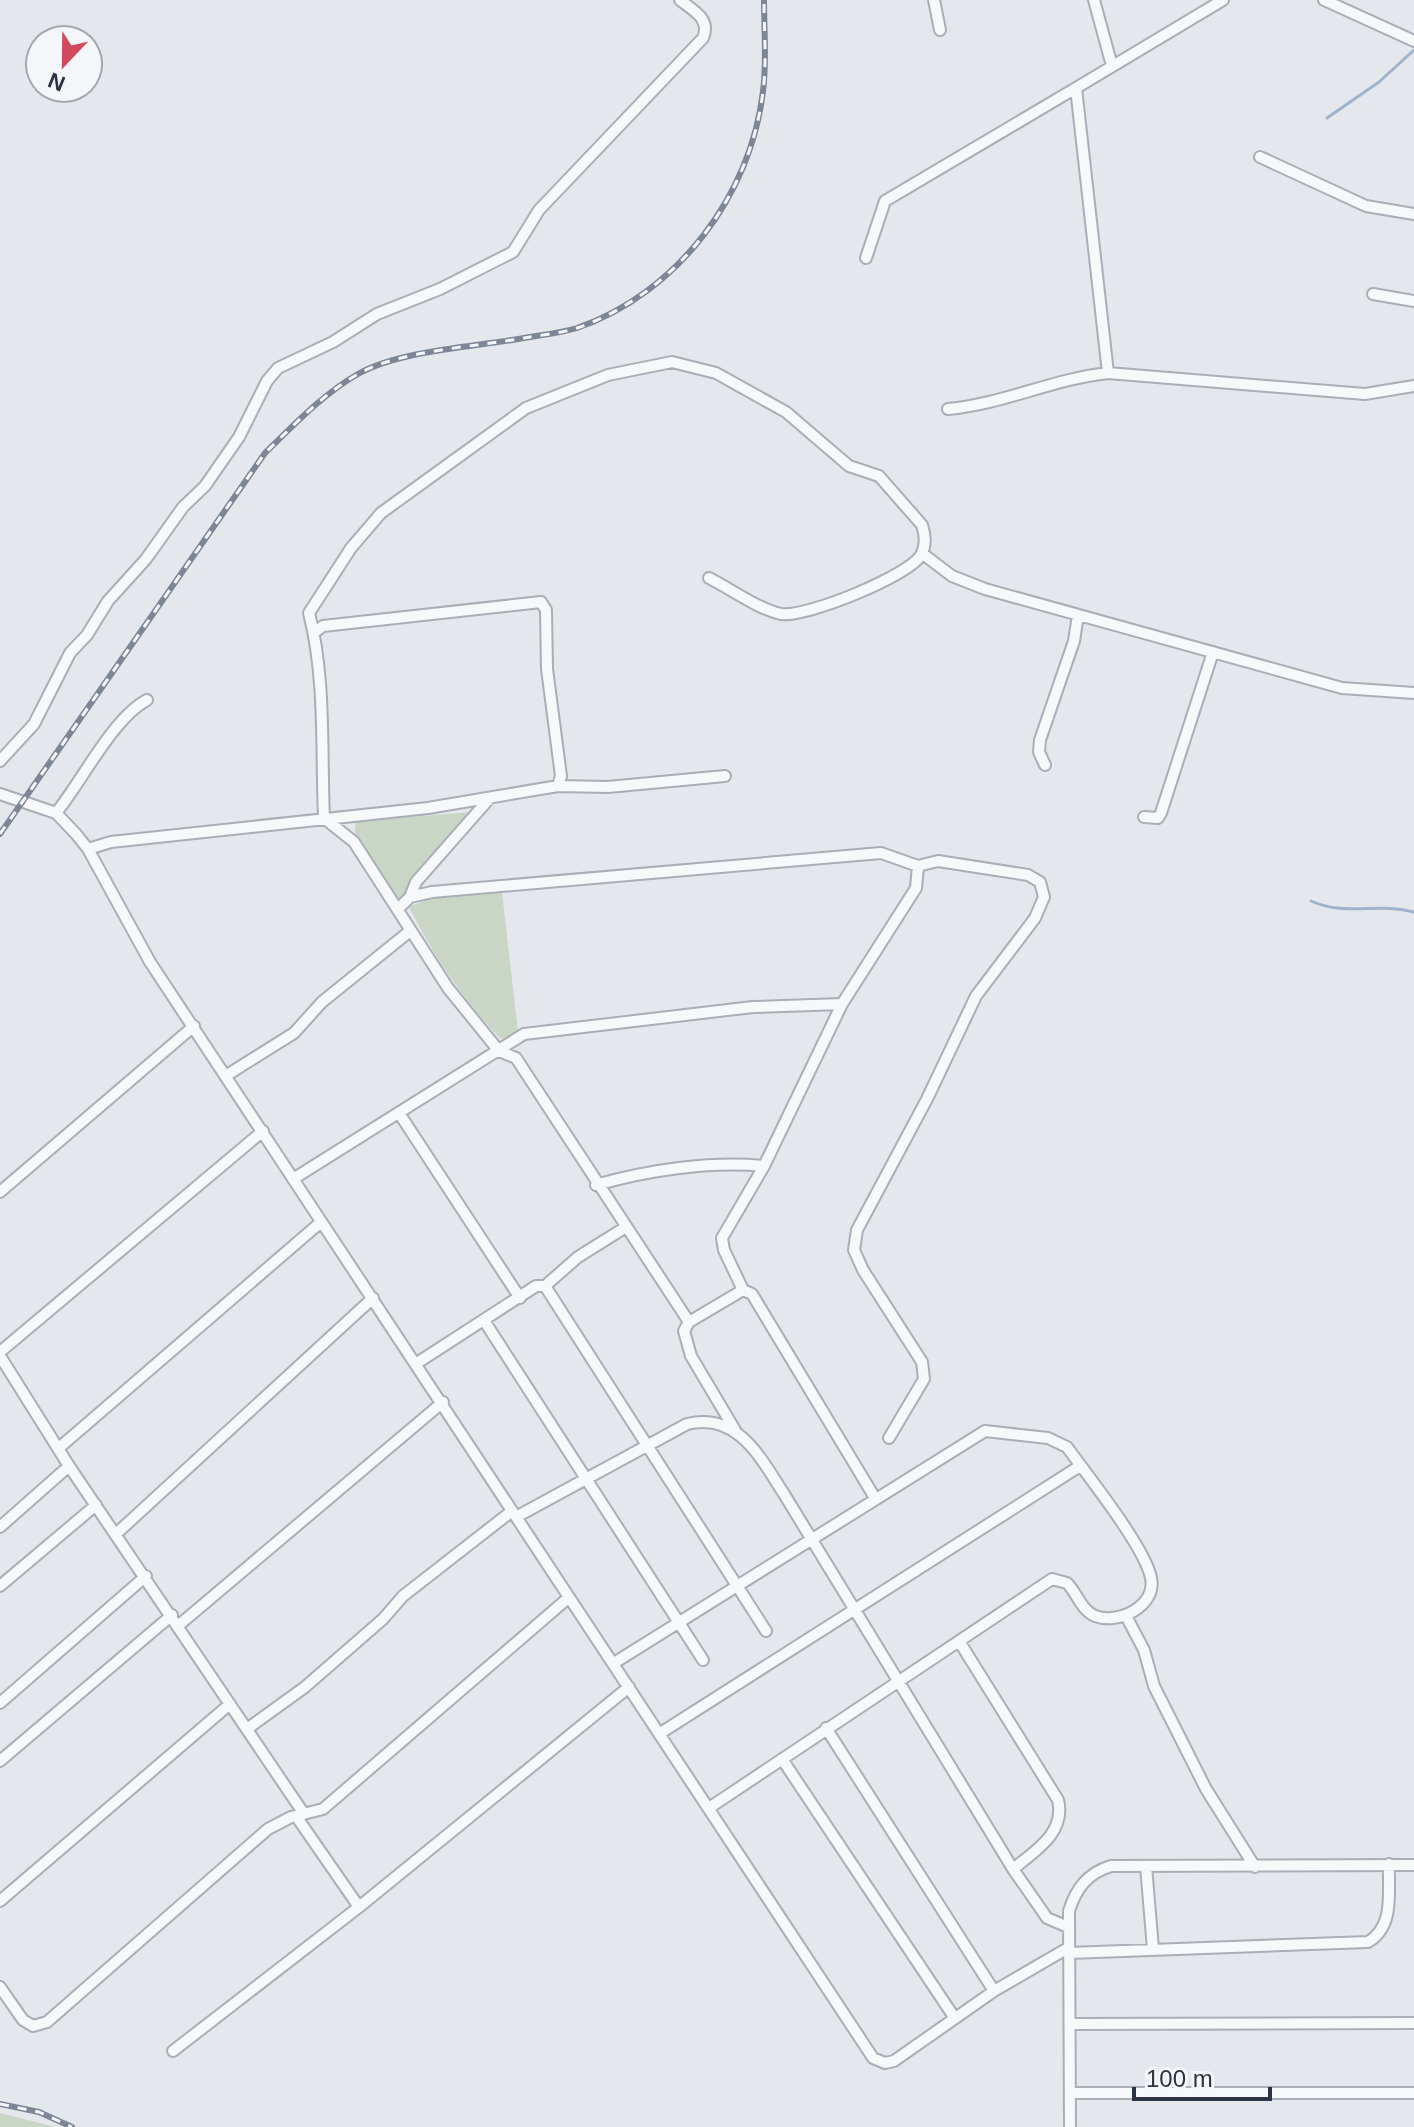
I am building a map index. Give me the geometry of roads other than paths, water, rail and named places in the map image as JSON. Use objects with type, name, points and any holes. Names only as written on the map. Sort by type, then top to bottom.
[{"type":"street","points":[[0,761],[34,724],[70,653],[87,635],[108,601],[146,559],[183,507],[205,486],[239,437],[267,381],[278,368],[333,342],[377,314],[440,289],[513,252],[548,200],[703,38],[707,29],[705,21],[680,0]]},
{"type":"street","points":[[934,0],[940,30]]},
{"type":"street","points":[[1094,0],[1112,66]]},
{"type":"street","points":[[1324,0],[1414,41]]},
{"type":"street","points":[[866,258],[885,201],[1215,2]]},
{"type":"street","points":[[1076,88],[1108,373]]},
{"type":"street","points":[[1260,157],[1366,206],[1414,214]]},
{"type":"street","points":[[1373,294],[1414,301]]},
{"type":"street","points":[[324,818],[326,780],[315,632],[309,613],[315,600],[351,548],[381,513],[526,408],[608,375],[672,362],[716,373],[786,412],[849,466],[879,476],[922,525],[923,554]]},
{"type":"street","points":[[948,409],[983,406],[1086,376],[1108,373],[1365,394],[1414,386]]},
{"type":"street","points":[[709,578],[778,613],[799,615],[872,587],[923,554]]},
{"type":"street","points":[[923,554],[952,576],[974,585],[1078,615],[1342,688],[1414,693]]},
{"type":"street","points":[[315,632],[323,626],[398,616],[541,602],[546,610],[547,669],[561,776],[558,786]]},
{"type":"street","points":[[1045,765],[1039,752],[1040,740],[1074,641],[1078,615]]},
{"type":"street","points":[[1144,817],[1158,818],[1161,813],[1213,652]]},
{"type":"street","points":[[56,813],[107,743],[136,707],[147,700]]},
{"type":"street","points":[[88,849],[111,842],[489,799],[558,786],[608,787],[725,776]]},
{"type":"street","points":[[0,794],[56,813],[88,849],[150,962],[443,1402],[567,1599],[614,1663],[873,2058],[885,2063],[894,2061],[994,1991],[1068,1950],[1368,1942],[1378,1937],[1388,1917],[1389,1864]]},
{"type":"street","points":[[398,909],[410,897],[416,882],[489,799]]},
{"type":"street","points":[[324,818],[354,842],[448,988],[499,1051],[516,1058],[596,1185],[689,1322]]},
{"type":"street","points":[[410,897],[881,853],[918,866],[938,861],[1028,875],[1040,882],[1044,897],[1035,918],[976,996],[927,1099],[857,1230],[854,1250],[863,1270],[922,1362],[924,1379],[889,1438]]},
{"type":"street","points":[[875,1498],[752,1294],[743,1290],[724,1250],[722,1238],[764,1166],[842,1004],[916,888],[918,866]]},
{"type":"street","points":[[227,1075],[294,1033],[322,1002],[410,931]]},
{"type":"street","points":[[293,1179],[524,1034],[753,1007],[842,1004]]},
{"type":"street","points":[[0,1192],[194,1026]]},
{"type":"street","points":[[399,1113],[520,1298]]},
{"type":"street","points":[[263,1131],[0,1354],[69,1466],[179,1625],[359,1907]]},
{"type":"street","points":[[596,1185],[633,1174],[743,1164],[764,1166]]},
{"type":"street","points":[[60,1447],[321,1222]]},
{"type":"street","points":[[417,1363],[485,1322],[536,1286],[545,1286],[578,1257],[626,1227]]},
{"type":"street","points":[[545,1286],[644,1446],[766,1631]]},
{"type":"street","points":[[743,1290],[689,1322],[684,1331],[691,1356],[735,1430],[757,1453],[1013,1869],[1047,1918],[1068,1927]]},
{"type":"street","points":[[117,1533],[373,1298]]},
{"type":"street","points":[[485,1322],[703,1660]]},
{"type":"street","points":[[179,1625],[443,1402]]},
{"type":"street","points":[[247,1729],[305,1687],[379,1623],[403,1596],[514,1514],[669,1432],[700,1421],[735,1430]]},
{"type":"street","points":[[614,1663],[985,1431],[1059,1442],[1080,1466],[1138,1550],[1151,1576],[1150,1594],[1126,1616],[1096,1617],[1083,1607],[1067,1583],[1052,1579],[709,1808]]},
{"type":"street","points":[[0,1527],[69,1466]]},
{"type":"street","points":[[659,1734],[1080,1466]]},
{"type":"street","points":[[0,1586],[96,1505]]},
{"type":"street","points":[[0,1703],[146,1576]]},
{"type":"street","points":[[0,1987],[23,2020],[33,2026],[47,2022],[268,1829],[323,1809],[567,1599]]},
{"type":"street","points":[[0,1761],[172,1615]]},
{"type":"street","points":[[1126,1616],[1144,1650],[1154,1686],[1206,1789],[1255,1867]]},
{"type":"street","points":[[959,1641],[1058,1800],[1061,1811],[1054,1832],[1013,1869]]},
{"type":"street","points":[[173,2051],[359,1907],[629,1687]]},
{"type":"street","points":[[0,1901],[230,1704]]},
{"type":"street","points":[[826,1728],[994,1991]]},
{"type":"street","points":[[782,1759],[954,2017]]},
{"type":"street","points":[[1070,2127],[1068,1927],[1073,1897],[1095,1871],[1111,1866],[1414,1865]]},
{"type":"street","points":[[1146,1866],[1153,1949]]},
{"type":"street","points":[[1071,2024],[1414,2023]]},
{"type":"street","points":[[1070,2093],[1414,2093]]},
{"type":"waterway","points":[[1327,118],[1379,82],[1414,50]]},
{"type":"waterway","points":[[1311,901],[1337,908],[1388,908],[1414,912]]},
{"type":"railway","points":[[0,834],[265,453],[321,400],[358,374],[395,360],[577,328],[613,312],[647,291],[677,265],[726,202],[756,130],[764,80],[764,0]]},
{"type":"railway","points":[[0,2104],[39,2112],[72,2127]]}]
